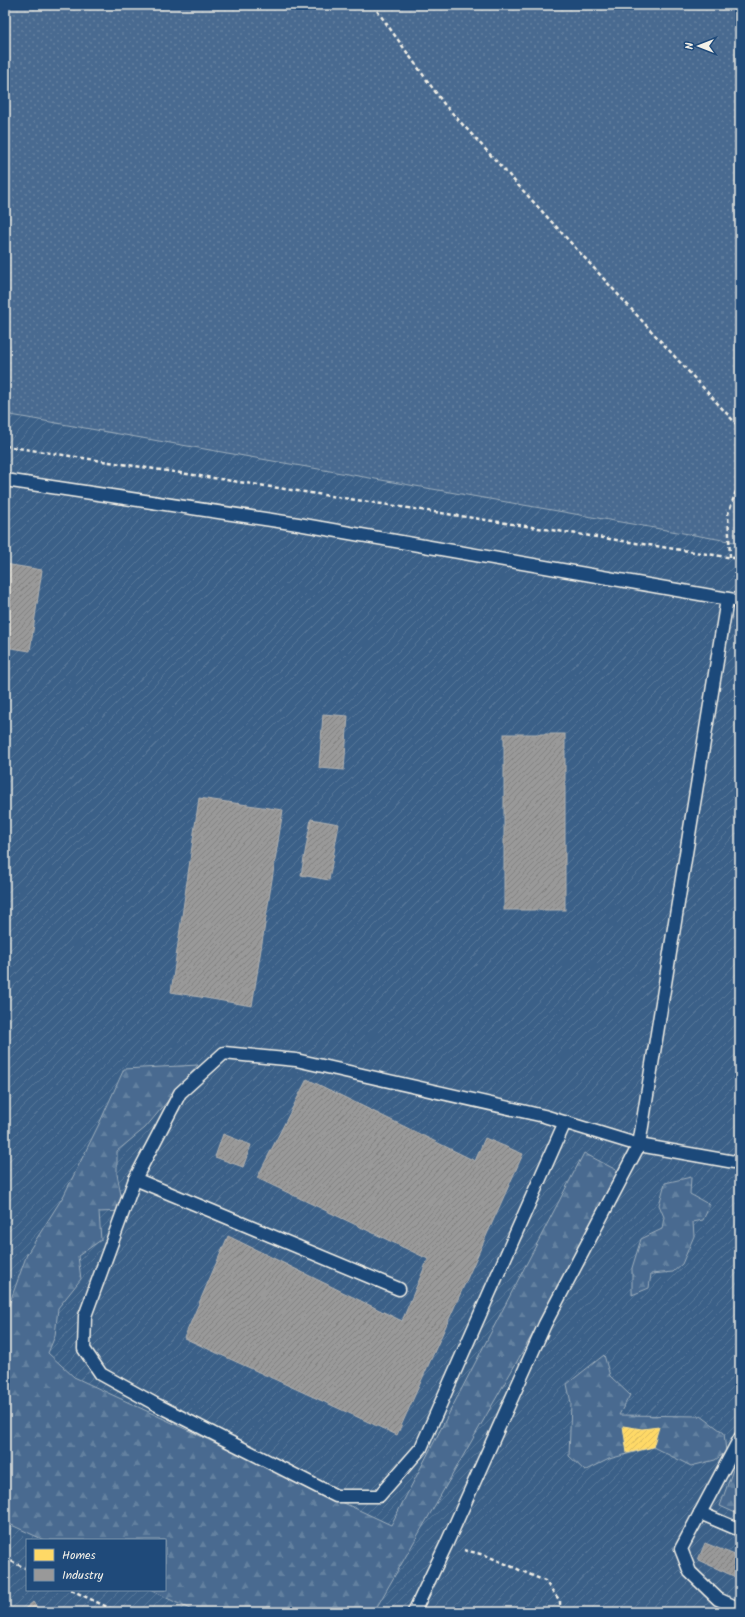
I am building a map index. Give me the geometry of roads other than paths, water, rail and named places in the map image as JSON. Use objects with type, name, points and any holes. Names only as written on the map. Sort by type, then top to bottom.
[{"type":"lane","points":[[5,480],[298,524],[740,601]]},
{"type":"lane","points":[[414,1612],[446,1545],[545,1324],[639,1145],[727,599]]},
{"type":"lane","points":[[565,1122],[421,1448],[379,1496],[336,1496],[157,1405],[101,1374],[84,1349],[85,1316],[136,1179],[180,1093],[224,1053],[296,1060],[544,1116],[565,1122],[639,1145],[740,1163]]},
{"type":"lane","points":[[136,1179],[399,1289]]},
{"type":"lane","points":[[740,1438],[682,1549],[690,1572],[718,1599],[740,1609]]},
{"type":"lane","points":[[700,1513],[740,1530]]}]
